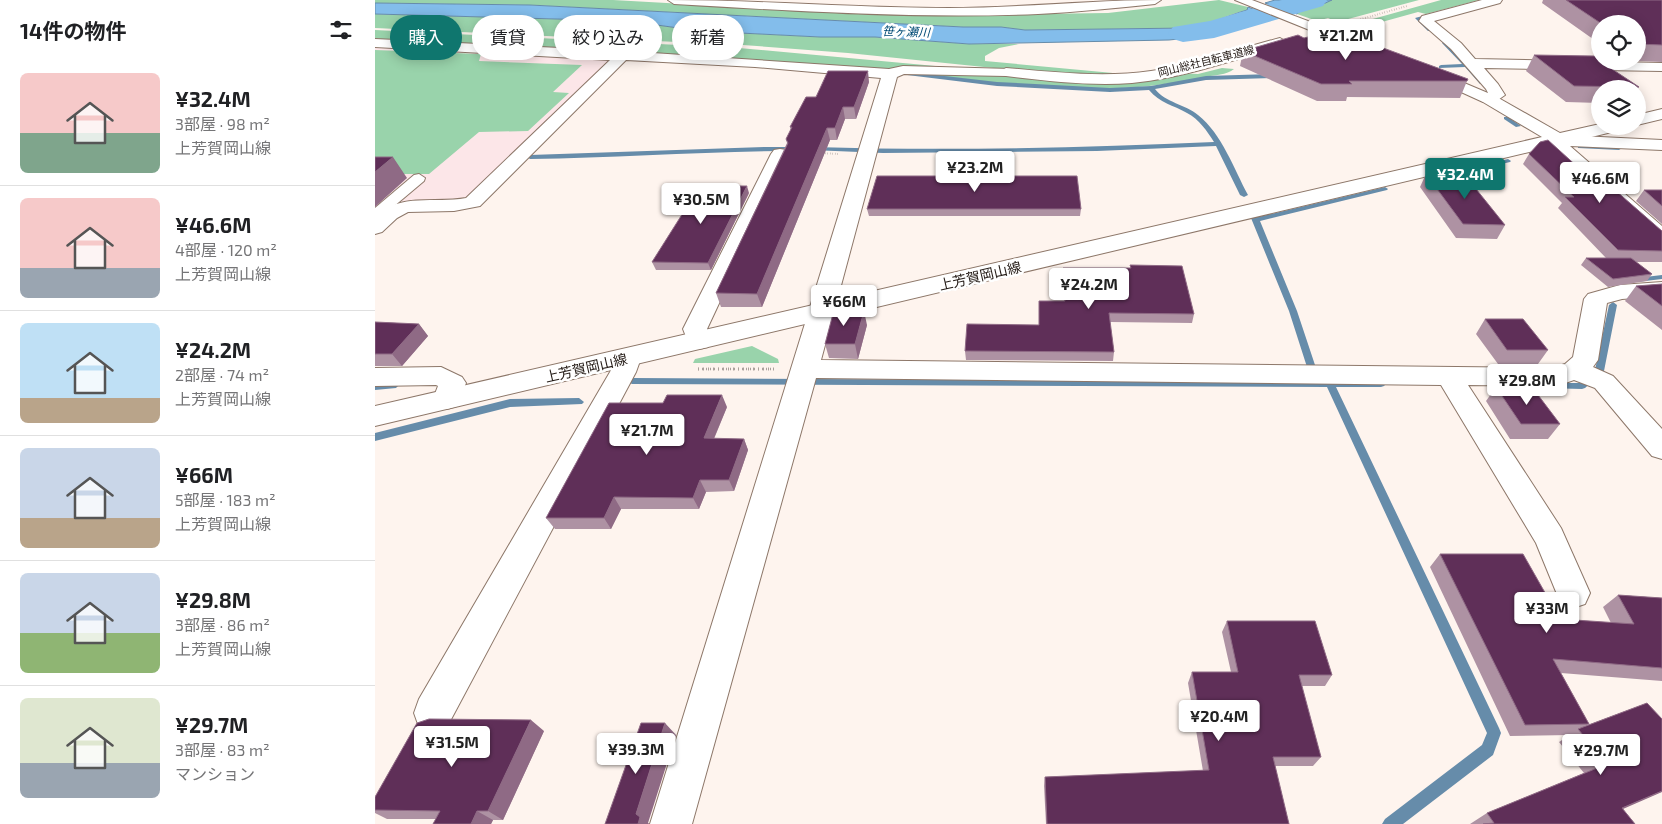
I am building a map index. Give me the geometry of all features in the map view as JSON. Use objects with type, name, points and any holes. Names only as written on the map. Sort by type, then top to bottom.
[{"type":"main road","points":[[674,0],[834,8],[967,11],[1037,10],[1155,0]]},
{"type":"main road","points":[[1241,0],[1374,50]]},
{"type":"main road","points":[[1489,99],[1497,95],[1473,64],[1426,21],[1427,19],[1496,0]]},
{"type":"main road","name":"岡山総社自転車道線","points":[[662,57],[895,73],[1006,72],[1072,78],[1131,78],[1174,71],[1320,30]]},
{"type":"main road","name":"岡山総社自転車道線","points":[[375,43],[554,52]]},
{"type":"main road","points":[[375,228],[395,210],[406,207],[460,206],[473,202],[618,60]]},
{"type":"main road","points":[[1473,64],[1662,67]]},
{"type":"main road","points":[[1418,67],[1489,99],[1559,140],[1606,144],[1662,145]]},
{"type":"main road","points":[[671,824],[802,377],[827,298],[868,152],[895,73]]},
{"type":"main road","points":[[1646,118],[1662,114]]},
{"type":"main road","name":"上芳賀岡山線","points":[[375,416],[1591,132]]},
{"type":"main road","points":[[1559,140],[1562,149],[1662,237]]},
{"type":"main road","points":[[699,341],[695,329],[779,154]]},
{"type":"main road","points":[[1662,289],[1620,292],[1596,299],[1585,360],[1588,375],[1662,448]]},
{"type":"main road","points":[[433,713],[623,372],[628,358]]},
{"type":"main road","points":[[802,377],[1452,383],[1588,375]]},
{"type":"main road","points":[[375,377],[441,376],[453,383],[447,399]]},
{"type":"main road","points":[[1452,383],[1550,538],[1573,593]]},
{"type":"lane","points":[[375,215],[419,178]]},
{"type":"path","points":[[1320,30],[1412,4]]},
{"type":"path","points":[[779,154],[868,152]]},
{"type":"path","points":[[692,369],[802,377]]},
{"type":"shaded area","points":[[375,45],[390,46],[390,60],[462,60],[462,49],[472,49],[472,60],[544,60],[544,53],[554,53],[554,60],[612,60],[463,202],[405,203],[375,221]]},
{"type":"green space","points":[[375,0],[613,0],[756,8],[968,15],[1108,13],[1219,0],[1248,7],[1247,10],[1189,28],[1025,30],[1001,27],[963,27],[530,5],[375,3]]},
{"type":"green space","points":[[1332,0],[1419,0],[1337,22],[1328,18],[1317,21],[1297,14],[1306,6],[1319,6]]},
{"type":"green space","points":[[1441,0],[1479,0],[1426,14],[1418,12],[1353,30],[1344,27]]},
{"type":"green space","points":[[375,14],[411,15],[390,15],[390,29],[375,28]]},
{"type":"green space","points":[[462,16],[472,17],[472,32],[462,32]]},
{"type":"green space","points":[[544,19],[554,19],[554,36],[544,36]]},
{"type":"green space","points":[[662,26],[672,27],[672,42],[662,41]]},
{"type":"green space","points":[[375,30],[390,31],[390,42],[375,41]]},
{"type":"green space","points":[[744,33],[820,37],[875,37],[969,44],[1019,44],[999,48],[985,56],[985,61],[1113,73],[1152,73],[1073,76],[848,53],[744,45]]},
{"type":"green space","points":[[462,34],[472,35],[472,45],[462,45]]},
{"type":"green space","points":[[544,38],[554,39],[554,49],[544,48]]},
{"type":"green space","points":[[662,44],[672,45],[672,55],[662,54]]},
{"type":"green space","points":[[744,48],[957,68],[893,70],[744,60]]},
{"type":"green space","points":[[375,50],[390,51],[390,60],[462,60],[462,53],[472,54],[472,60],[479,61],[582,65],[553,92],[569,93],[528,131],[479,132],[429,174],[375,174]]},
{"type":"green space","points":[[1222,68],[1234,69],[1224,74],[1168,84],[1096,89],[987,82],[914,73],[930,72],[1070,79],[1177,73],[1198,74]]},
{"type":"green space","points":[[752,346],[778,359],[779,363],[693,363],[695,359]]},
{"type":"water","points":[[1275,0],[1332,0],[1319,6],[1306,6],[1297,14],[1265,3]]},
{"type":"water","points":[[375,3],[530,5],[727,15],[672,15],[672,27],[662,26],[662,15],[554,15],[554,19],[544,19],[544,15],[472,15],[472,17],[375,14]]},
{"type":"water","points":[[1248,7],[1276,18],[1236,26],[1199,37],[1169,40],[969,44],[875,37],[820,37],[744,33],[744,16],[963,27],[1001,27],[1025,30],[1189,28],[1247,10]]},
{"type":"building","points":[[1566,0],[1662,0],[1662,45],[1646,44],[1646,15],[1591,15],[1591,17]]},
{"type":"building","points":[[1334,30],[1468,79],[1467,81],[1349,81],[1352,84],[1321,84],[1243,51],[1298,35],[1304,38]]},
{"type":"building","points":[[1534,55],[1591,56],[1591,70],[1614,70],[1628,80],[1591,80],[1591,86],[1574,86]]},
{"type":"building","points":[[828,71],[868,71],[854,107],[843,107],[835,128],[827,128],[757,294],[716,293],[788,143],[786,139],[792,127],[790,127],[806,97],[816,97]]},
{"type":"building","points":[[1548,140],[1603,190],[1615,190],[1662,231],[1662,251],[1618,250],[1565,197],[1574,197],[1529,154],[1540,142]]},
{"type":"building","points":[[375,157],[393,157],[375,172]]},
{"type":"building","points":[[1426,174],[1464,174],[1505,225],[1463,224]]},
{"type":"building","points":[[877,176],[1077,176],[1081,209],[867,209]]},
{"type":"building","points":[[700,186],[747,186],[708,263],[652,262]]},
{"type":"building","points":[[1644,190],[1662,190],[1662,206]]},
{"type":"building","points":[[1586,258],[1631,258],[1652,274],[1613,279]]},
{"type":"building","points":[[1130,265],[1182,266],[1194,314],[1109,313],[1114,352],[965,351],[967,324],[1039,325],[1039,301],[1065,301],[1063,268],[1131,268]]},
{"type":"building","points":[[1662,284],[1662,306],[1636,286]]},
{"type":"building","points":[[834,310],[864,311],[855,344],[825,344]]},
{"type":"building","points":[[1485,319],[1523,319],[1548,350],[1507,350]]},
{"type":"building","points":[[375,322],[419,324],[392,354],[375,354]]},
{"type":"building","points":[[1496,387],[1532,387],[1560,424],[1521,424]]},
{"type":"building","points":[[667,395],[722,395],[704,438],[744,439],[729,480],[700,480],[693,498],[614,497],[604,518],[546,518],[609,403],[663,403]]},
{"type":"building","points":[[1440,554],[1523,554],[1560,619],[1634,624],[1618,595],[1662,598],[1662,668],[1553,659],[1589,724],[1525,725]]},
{"type":"building","points":[[1227,621],[1315,621],[1332,675],[1299,675],[1321,757],[1273,757],[1289,824],[1047,824],[1045,777],[1209,770],[1192,672],[1238,672]]},
{"type":"building","points":[[1647,703],[1662,719],[1662,791],[1622,808],[1635,824],[1483,824],[1494,823],[1487,813],[1607,764],[1578,729]]},
{"type":"building","points":[[429,719],[531,720],[488,811],[477,811],[471,824],[433,824],[440,811],[375,810],[375,797],[417,723]]},
{"type":"building","points":[[641,723],[665,723],[636,814],[640,817],[638,824],[605,824]]},
{"type":"waterway","name":"笹ヶ瀬川","points":[[1183,33],[1214,29],[1263,13],[1314,0]]},
{"type":"waterway","points":[[1430,30],[1417,18],[1434,14]]},
{"type":"waterway","points":[[1444,42],[1466,66]]},
{"type":"waterway","points":[[1466,66],[1477,65]]},
{"type":"waterway","points":[[1441,67],[1466,66]]},
{"type":"waterway","points":[[1466,66],[1482,83]]},
{"type":"waterway","points":[[901,73],[997,84],[1110,90],[1151,88]]},
{"type":"waterway","points":[[1151,88],[1206,78],[1274,76]]},
{"type":"waterway","points":[[1151,88],[1167,102],[1196,116],[1210,131],[1223,152],[1244,195]]},
{"type":"waterway","points":[[1506,118],[1518,126]]},
{"type":"waterway","points":[[813,149],[883,151],[1097,149],[1216,144]]},
{"type":"waterway","points":[[1580,147],[1619,148]]},
{"type":"waterway","points":[[530,157],[799,149]]},
{"type":"waterway","points":[[1455,173],[1508,161]]},
{"type":"waterway","points":[[1257,220],[1385,189]]},
{"type":"waterway","points":[[1255,218],[1293,311],[1310,365]]},
{"type":"waterway","points":[[1637,280],[1662,277]]},
{"type":"waterway","points":[[1546,386],[1582,386],[1599,371],[1613,305]]},
{"type":"waterway","points":[[632,381],[1381,384]]},
{"type":"waterway","points":[[1330,384],[1494,733],[1488,750],[1390,824]]},
{"type":"waterway","points":[[375,387],[393,386]]},
{"type":"waterway","points":[[375,437],[510,403],[579,402]]}]
